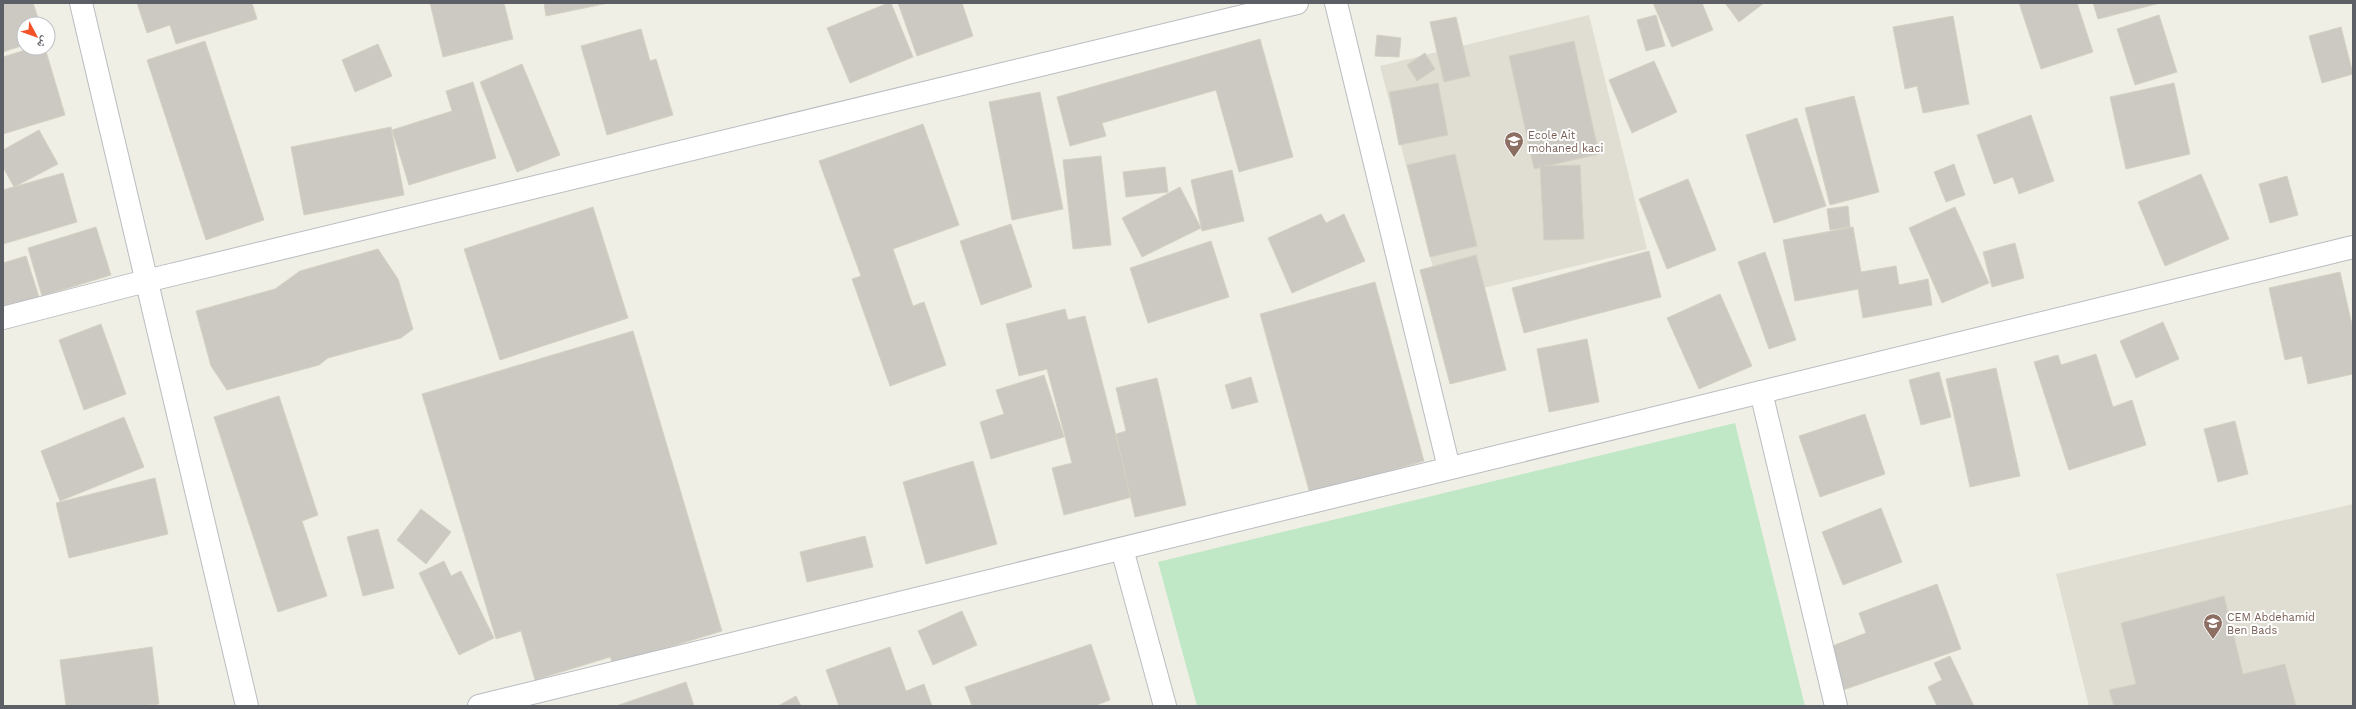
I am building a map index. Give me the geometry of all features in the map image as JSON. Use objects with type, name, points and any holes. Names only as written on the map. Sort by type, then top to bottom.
[{"type":"street","points":[[80,3],[247,706]]},
{"type":"street","points":[[3,318],[146,280],[1297,3]]},
{"type":"street","points":[[1336,3],[1449,468]]},
{"type":"street","points":[[479,706],[2353,247]]},
{"type":"street","points":[[1762,392],[1836,706]]},
{"type":"street","points":[[1122,549],[1165,706]]},
{"type":"shaded area","name":"Ecole Ait mohaned kaci","points":[[1589,15],[1647,249],[1441,298],[1380,66]]},
{"type":"shaded area","name":"CEM Abdehamid Ben Bads","points":[[2353,504],[2353,706],[2089,706],[2056,574]]},
{"type":"green space","points":[[1735,423],[1805,706],[1197,706],[1158,562]]},
{"type":"building","points":[[3,3],[33,3],[37,16],[16,16],[16,48],[3,52]]},
{"type":"building","points":[[137,3],[252,3],[257,19],[176,44],[170,25],[147,33]]},
{"type":"building","points":[[430,3],[504,3],[513,39],[443,57]]},
{"type":"building","points":[[544,3],[608,3],[546,16]]},
{"type":"building","points":[[891,3],[913,57],[850,83],[827,28]]},
{"type":"building","points":[[898,3],[962,3],[973,36],[917,56]]},
{"type":"building","points":[[1653,3],[1702,3],[1713,30],[1672,47]]},
{"type":"building","points":[[1725,3],[1764,3],[1739,22]]},
{"type":"building","points":[[2019,3],[2077,3],[2093,52],[2041,69]]},
{"type":"building","points":[[2093,3],[2160,3],[2098,19]]},
{"type":"building","points":[[1656,15],[1665,46],[1646,51],[1637,20]]},
{"type":"building","points":[[2159,15],[2177,72],[2135,85],[2117,29]]},
{"type":"building","points":[[1953,16],[1969,104],[1923,113],[1917,86],[1905,89],[1893,27]]},
{"type":"building","points":[[1456,17],[1470,76],[1444,82],[1430,22]]},
{"type":"building","points":[[2341,27],[2353,74],[2322,83],[2309,36]]},
{"type":"building","points":[[641,29],[650,61],[656,59],[673,115],[607,135],[581,46]]},
{"type":"building","points":[[1377,35],[1401,38],[1399,57],[1375,56]]},
{"type":"building","points":[[1260,39],[1293,157],[1239,172],[1216,90],[1102,123],[1106,136],[1070,146],[1057,97]]},
{"type":"building","points":[[205,41],[264,220],[206,240],[147,60]]},
{"type":"building","points":[[1574,41],[1599,154],[1534,169],[1509,56]]},
{"type":"building","points":[[378,44],[392,76],[355,92],[342,60]]},
{"type":"building","points":[[16,53],[16,56],[47,56],[65,115],[3,134],[3,57]]},
{"type":"building","points":[[1425,53],[1435,69],[1417,81],[1407,65]]},
{"type":"building","points":[[1654,61],[1677,112],[1632,133],[1609,80]]},
{"type":"building","points":[[522,64],[560,155],[517,172],[480,82]]},
{"type":"building","points":[[473,82],[496,158],[409,185],[392,130],[452,111],[446,91]]},
{"type":"building","points":[[1438,83],[1448,135],[1399,145],[1389,92]]},
{"type":"building","points":[[2174,83],[2190,154],[2126,169],[2110,97]]},
{"type":"building","points":[[1040,92],[1063,209],[1012,220],[989,102]]},
{"type":"building","points":[[1854,96],[1879,192],[1830,205],[1805,108]]},
{"type":"building","points":[[2031,115],[2054,181],[2019,194],[2013,177],[1994,184],[1977,135]]},
{"type":"building","points":[[1797,118],[1826,206],[1774,223],[1746,135]]},
{"type":"building","points":[[923,124],[959,225],[893,249],[913,306],[924,302],[946,365],[890,386],[852,279],[861,276],[819,161]]},
{"type":"building","points":[[391,127],[404,195],[304,215],[291,147]]},
{"type":"building","points":[[39,130],[58,164],[14,187],[3,167],[3,150]]},
{"type":"building","points":[[1455,154],[1477,246],[1430,257],[1407,165]]},
{"type":"building","points":[[1101,156],[1111,245],[1073,249],[1063,160]]},
{"type":"building","points":[[1954,164],[1965,195],[1946,202],[1934,172]]},
{"type":"building","points":[[1580,165],[1584,239],[1544,240],[1540,166]]},
{"type":"building","points":[[1165,167],[1168,192],[1126,197],[1123,172]]},
{"type":"building","points":[[1232,170],[1244,221],[1202,231],[1191,180]]},
{"type":"building","points":[[63,173],[77,222],[3,244],[3,190]]},
{"type":"building","points":[[2201,174],[2229,239],[2165,266],[2138,202]]},
{"type":"building","points":[[2287,176],[2298,215],[2270,223],[2259,184]]},
{"type":"building","points":[[1688,179],[1716,250],[1667,269],[1639,199]]},
{"type":"building","points":[[1180,187],[1201,228],[1142,257],[1122,218]]},
{"type":"building","points":[[1848,206],[1850,227],[1830,230],[1827,209]]},
{"type":"building","points":[[593,207],[628,318],[500,360],[464,249]]},
{"type":"building","points":[[1955,207],[1989,283],[1942,303],[1909,228]]},
{"type":"building","points":[[1321,214],[1326,223],[1344,214],[1365,261],[1292,293],[1268,238]]},
{"type":"building","points":[[1011,224],[1032,287],[981,305],[960,241]]},
{"type":"building","points":[[96,227],[111,275],[42,296],[28,248]]},
{"type":"building","points":[[1853,227],[1861,272],[1896,266],[1899,285],[1928,279],[1932,305],[1863,318],[1858,289],[1795,301],[1783,240]]},
{"type":"building","points":[[1211,241],[1229,297],[1148,323],[1130,268]]},
{"type":"building","points":[[2015,243],[2024,278],[1992,287],[1983,252]]},
{"type":"building","points":[[378,249],[398,279],[413,329],[401,338],[328,358],[319,365],[227,390],[211,366],[196,311],[275,289],[300,271]]},
{"type":"building","points":[[1649,251],[1661,297],[1524,333],[1512,288]]},
{"type":"building","points":[[1765,252],[1796,340],[1769,349],[1738,262]]},
{"type":"building","points":[[1476,255],[1506,370],[1450,384],[1420,270]]},
{"type":"building","points":[[26,256],[39,297],[3,309],[3,263]]},
{"type":"building","points":[[2340,272],[2353,329],[2353,374],[2308,384],[2302,356],[2285,360],[2269,288]]},
{"type":"building","points":[[1375,282],[1424,461],[1310,494],[1260,314]]},
{"type":"building","points":[[1720,294],[1752,366],[1699,389],[1667,318]]},
{"type":"building","points":[[1065,309],[1068,320],[1085,316],[1132,497],[1064,515],[1052,468],[1072,463],[1047,369],[1019,376],[1006,324]]},
{"type":"building","points":[[2163,322],[2179,359],[2136,378],[2120,341]]},
{"type":"building","points":[[101,324],[126,394],[84,410],[59,340]]},
{"type":"building","points":[[633,331],[722,631],[613,664],[610,657],[535,680],[521,631],[496,639],[422,394]]},
{"type":"building","points":[[1587,339],[1599,402],[1549,412],[1537,349]]},
{"type":"building","points":[[2096,354],[2113,407],[2132,400],[2146,445],[2069,470],[2034,362],[2058,355],[2061,365]]},
{"type":"building","points":[[1996,368],[2020,476],[1970,487],[1946,379]]},
{"type":"building","points":[[1939,372],[1951,417],[1921,425],[1909,380]]},
{"type":"building","points":[[1044,375],[1064,437],[991,459],[980,422],[1004,414],[996,390]]},
{"type":"building","points":[[1251,377],[1258,402],[1232,409],[1225,385]]},
{"type":"building","points":[[1157,378],[1186,505],[1135,517],[1116,434],[1126,431],[1116,388]]},
{"type":"building","points":[[279,396],[318,515],[302,521],[327,596],[278,612],[214,417]]},
{"type":"building","points":[[1865,414],[1885,474],[1820,497],[1799,436]]},
{"type":"building","points":[[124,417],[144,467],[60,501],[41,451]]},
{"type":"building","points":[[2235,421],[2248,474],[2218,482],[2204,429]]},
{"type":"building","points":[[973,461],[997,544],[926,564],[903,482]]},
{"type":"building","points":[[155,478],[168,534],[69,558],[56,503]]},
{"type":"building","points":[[1881,508],[1902,562],[1843,585],[1822,532]]},
{"type":"building","points":[[421,509],[451,532],[426,564],[397,540]]},
{"type":"building","points":[[378,529],[394,588],[363,596],[347,537]]},
{"type":"building","points":[[865,536],[873,567],[807,582],[800,552]]},
{"type":"building","points":[[444,561],[451,576],[461,571],[494,638],[459,655],[419,573]]},
{"type":"building","points":[[1937,584],[1961,649],[1843,690],[1827,648],[1866,633],[1859,613]]},
{"type":"building","points":[[2224,596],[2243,674],[2285,664],[2296,706],[2114,706],[2109,690],[2136,684],[2121,623]]},
{"type":"building","points":[[962,611],[977,645],[933,665],[918,631]]},
{"type":"building","points":[[1091,644],[1110,700],[1094,706],[972,706],[965,687]]},
{"type":"building","points":[[152,647],[159,704],[141,706],[66,706],[60,660]]},
{"type":"building","points":[[890,647],[906,691],[924,684],[932,706],[839,706],[826,670]]},
{"type":"building","points":[[1950,656],[1974,706],[1937,706],[1928,687],[1942,680],[1934,663]]},
{"type":"building","points":[[686,682],[694,706],[616,706]]},
{"type":"building","points":[[796,696],[801,706],[778,706]]},
{"type":"place","name":"Ecole Ait mohaned kaci","points":[[1514,158]]},
{"type":"place","name":"CEM Abdehamid Ben Bads","points":[[2213,640]]}]
